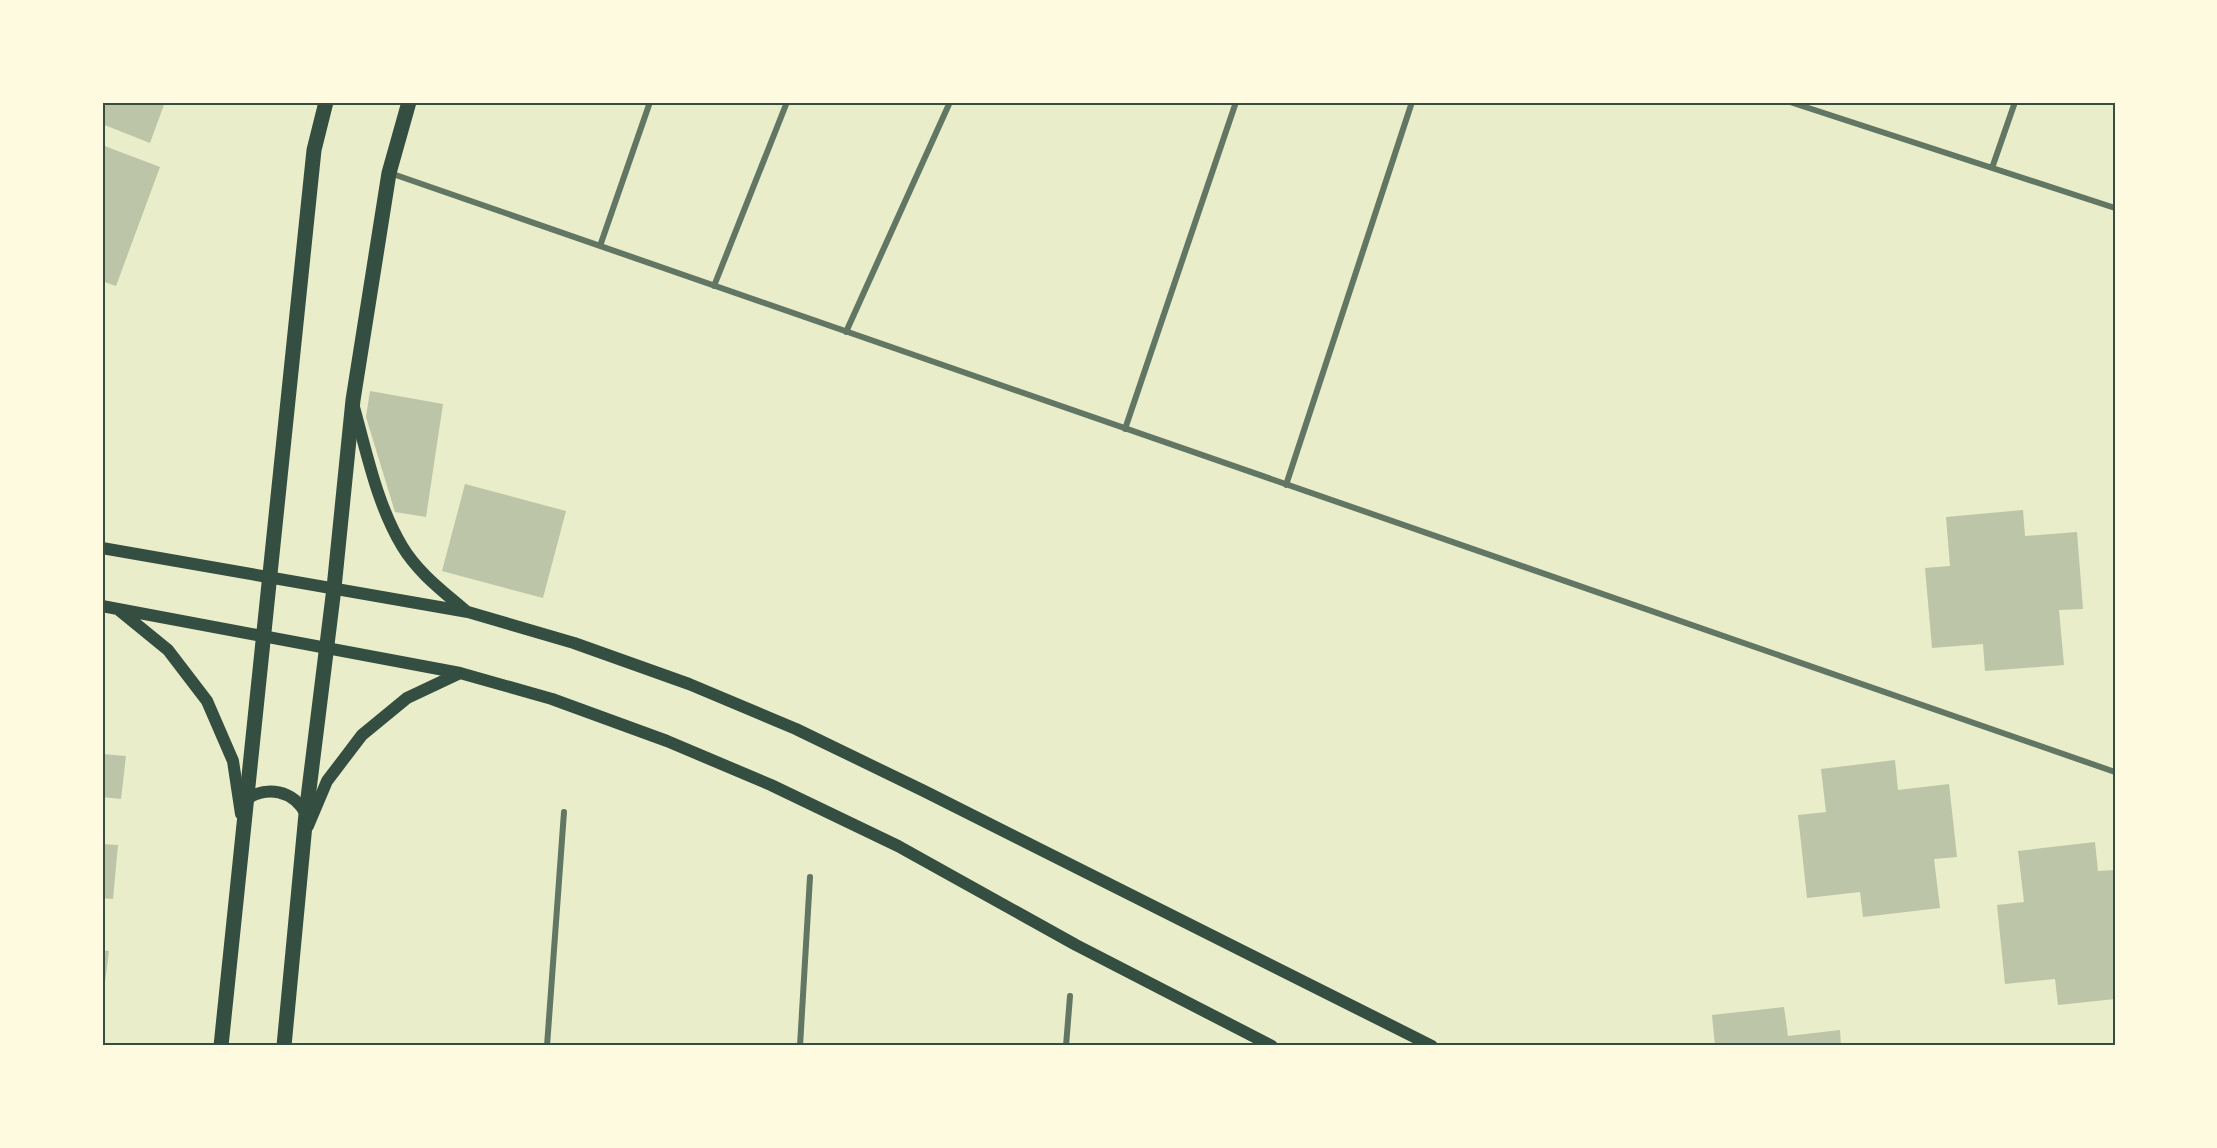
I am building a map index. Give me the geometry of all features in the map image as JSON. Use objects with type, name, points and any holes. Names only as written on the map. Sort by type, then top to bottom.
[{"type":"main road","points":[[221,1046],[314,150],[326,102]]},
{"type":"main road","points":[[284,1046],[306,814],[334,588],[353,400],[389,173],[409,102]]},
{"type":"main road","points":[[353,400],[384,511],[403,548],[427,577],[468,612]]},
{"type":"main road","points":[[102,548],[468,612],[573,643],[689,684],[796,729],[1432,1046]]},
{"type":"main road","points":[[102,606],[460,673],[552,699],[667,741],[771,785],[898,846],[1076,945],[1272,1046]]},
{"type":"main road","points":[[118,609],[168,650],[207,701],[233,761],[243,824]]},
{"type":"main road","points":[[304,835],[327,782],[362,735],[407,698],[460,673]]},
{"type":"main road","points":[[245,800],[261,792],[279,792],[295,800],[306,814]]},
{"type":"street","points":[[600,246],[650,102]]},
{"type":"street","points":[[714,286],[787,102]]},
{"type":"street","points":[[846,332],[950,102]]},
{"type":"street","points":[[1125,429],[1236,102]]},
{"type":"street","points":[[1286,484],[1412,102]]},
{"type":"street","points":[[1790,102],[2115,208]]},
{"type":"street","points":[[1992,168],[2015,102]]},
{"type":"street","points":[[389,173],[2115,772]]},
{"type":"street","points":[[548,1046],[564,812]]},
{"type":"street","points":[[800,1046],[810,877]]},
{"type":"street","points":[[1066,1046],[1070,996]]},
{"type":"building","points":[[102,102],[165,102],[150,143],[102,124]]},
{"type":"building","points":[[102,145],[160,167],[116,286],[102,281]]},
{"type":"building","points":[[370,391],[443,404],[426,517],[395,512],[366,417]]},
{"type":"building","points":[[465,484],[566,511],[543,598],[442,571]]},
{"type":"building","points":[[2023,510],[2025,536],[2077,532],[2083,609],[2059,610],[2064,665],[1985,671],[1983,644],[1932,648],[1925,568],[1950,566],[1946,517]]},
{"type":"building","points":[[102,754],[126,756],[121,799],[102,797]]},
{"type":"building","points":[[1895,760],[1898,790],[1949,784],[1957,857],[1934,859],[1940,908],[1863,917],[1860,892],[1807,898],[1798,815],[1826,812],[1821,769]]},
{"type":"building","points":[[2095,842],[2098,871],[2115,870],[2115,999],[2058,1005],[2055,979],[2005,984],[1997,905],[2024,902],[2018,851]]},
{"type":"building","points":[[102,844],[118,845],[113,899],[102,898]]},
{"type":"building","points":[[102,950],[109,951],[103,998],[102,998]]},
{"type":"building","points":[[1784,1007],[1788,1036],[1840,1030],[1841,1046],[1715,1046],[1712,1015]]}]
